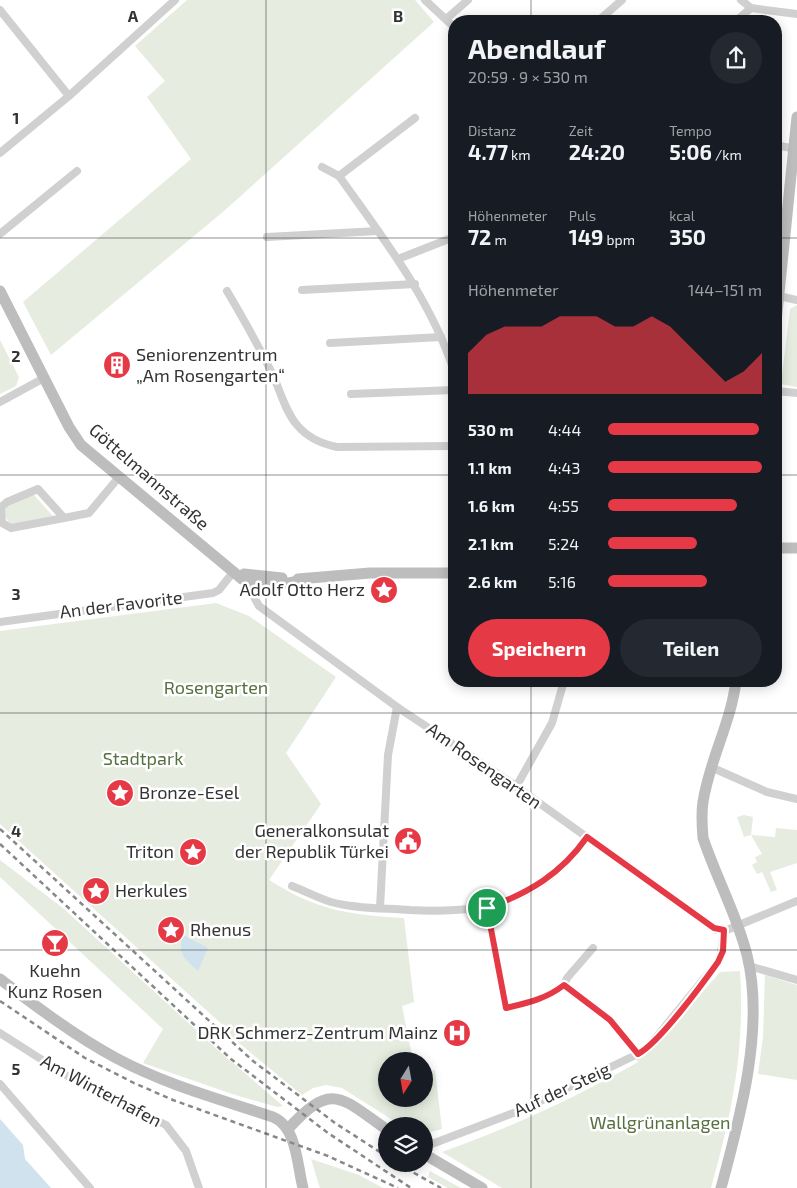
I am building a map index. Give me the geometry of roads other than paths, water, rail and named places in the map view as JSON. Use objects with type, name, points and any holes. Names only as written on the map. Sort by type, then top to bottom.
[{"type":"street","points":[[0,153],[69,96],[175,0]]},
{"type":"street","points":[[425,0],[446,19]]},
{"type":"street","points":[[451,15],[468,0]]},
{"type":"street","points":[[605,15],[622,0]]},
{"type":"street","points":[[741,0],[751,8],[797,14]]},
{"type":"street","points":[[743,15],[751,8]]},
{"type":"street","points":[[0,10],[69,96]]},
{"type":"street","points":[[782,268],[797,117]]},
{"type":"street","points":[[339,176],[415,118]]},
{"type":"street","points":[[782,146],[795,149]]},
{"type":"street","points":[[322,167],[339,176],[398,259],[415,284],[448,349]]},
{"type":"street","points":[[0,234],[77,171]]},
{"type":"street","points":[[268,238],[378,231]]},
{"type":"street","points":[[398,259],[448,239]]},
{"type":"street","points":[[302,290],[415,284]]},
{"type":"street","name":"Göttelmannstraße","points":[[0,291],[73,434],[81,445],[242,579],[253,580]]},
{"type":"street","points":[[227,291],[272,373],[291,414],[297,424],[310,436],[328,445],[337,447],[448,446]]},
{"type":"street","points":[[782,297],[797,300]]},
{"type":"street","points":[[330,343],[441,337]]},
{"type":"street","points":[[0,402],[44,378]]},
{"type":"street","points":[[351,394],[448,390]]},
{"type":"street","points":[[782,392],[797,393]]},
{"type":"street","points":[[64,518],[38,489],[7,502],[1,507],[2,523],[8,527],[86,515],[119,477]]},
{"type":"street","points":[[782,548],[797,548]]},
{"type":"street","name":"An der Favorite","points":[[0,622],[213,593],[219,590],[234,571]]},
{"type":"street","points":[[253,580],[272,586],[306,579],[370,573],[448,573]]},
{"type":"street","name":"Am Rosengarten","points":[[253,580],[254,597],[259,606],[397,707],[516,787],[714,928],[724,930]]},
{"type":"street","points":[[516,787],[552,723],[562,687]]},
{"type":"street","points":[[721,1188],[734,1141],[749,1059],[752,1002],[749,966],[737,926],[703,838],[703,801],[735,687]]},
{"type":"street","points":[[380,908],[388,755],[397,707]]},
{"type":"street","points":[[713,768],[767,792],[797,799]]},
{"type":"street","points":[[292,886],[332,902],[380,908],[458,911],[487,908],[539,885],[575,854],[587,837]]},
{"type":"street","points":[[724,930],[797,901]]},
{"type":"street","points":[[487,908],[506,1008],[533,1002],[550,995],[564,985],[567,978],[593,948]]},
{"type":"street","name":"Auf der Steig","points":[[433,1143],[524,1109],[646,1050],[718,962],[723,951],[724,930]]},
{"type":"street","points":[[749,966],[797,980]]},
{"type":"street","points":[[0,979],[75,1034],[116,1058],[188,1090],[277,1119],[288,1130],[303,1188]]},
{"type":"street","points":[[564,985],[610,1020],[638,1054]]},
{"type":"street","name":"Am Winterhafen","points":[[0,1033],[69,1077],[166,1124],[180,1141],[190,1158],[199,1188]]},
{"type":"street","points":[[0,1084],[90,1188]]},
{"type":"street","points":[[288,1130],[315,1104],[331,1098],[348,1102],[378,1123]]},
{"type":"street","points":[[433,1159],[482,1188]]},
{"type":"water","points":[[183,935],[208,948],[198,971],[183,956],[181,942]]},
{"type":"water","points":[[0,1119],[23,1145],[25,1159],[51,1188],[0,1188]]},
{"type":"railway","points":[[0,829],[253,1061],[335,1123],[378,1151]]},
{"type":"railway","points":[[0,844],[231,1059],[328,1133],[411,1188]]},
{"type":"railway","points":[[0,1001],[85,1058],[134,1083],[173,1100],[328,1156],[398,1188]]},
{"type":"railway","points":[[412,1172],[441,1188]]},
{"type":"place","name":"Seniorenzentrum „Am Rosengarten“","points":[[117,365]]},
{"type":"place","name":"Adolf Otto Herz","points":[[384,590]]},
{"type":"place","name":"Bronze-Esel","points":[[120,793]]},
{"type":"place","name":"Generalkonsulat der Republik Türkei","points":[[408,841]]},
{"type":"place","name":"Triton","points":[[193,852]]},
{"type":"place","name":"Herkules","points":[[96,891]]},
{"type":"place","name":"Rhenus","points":[[171,930]]},
{"type":"place","name":"Kuehn Kunz Rosen","points":[[55,943]]},
{"type":"place","name":"DRK Schmerz-Zentrum Mainz","points":[[457,1033]]},
{"type":"park label","name":"Rosengarten","points":[[216,688]]},
{"type":"park label","name":"Stadtpark","points":[[143,759]]},
{"type":"park label","name":"Wallgrünanlagen","points":[[660,1123]]}]
